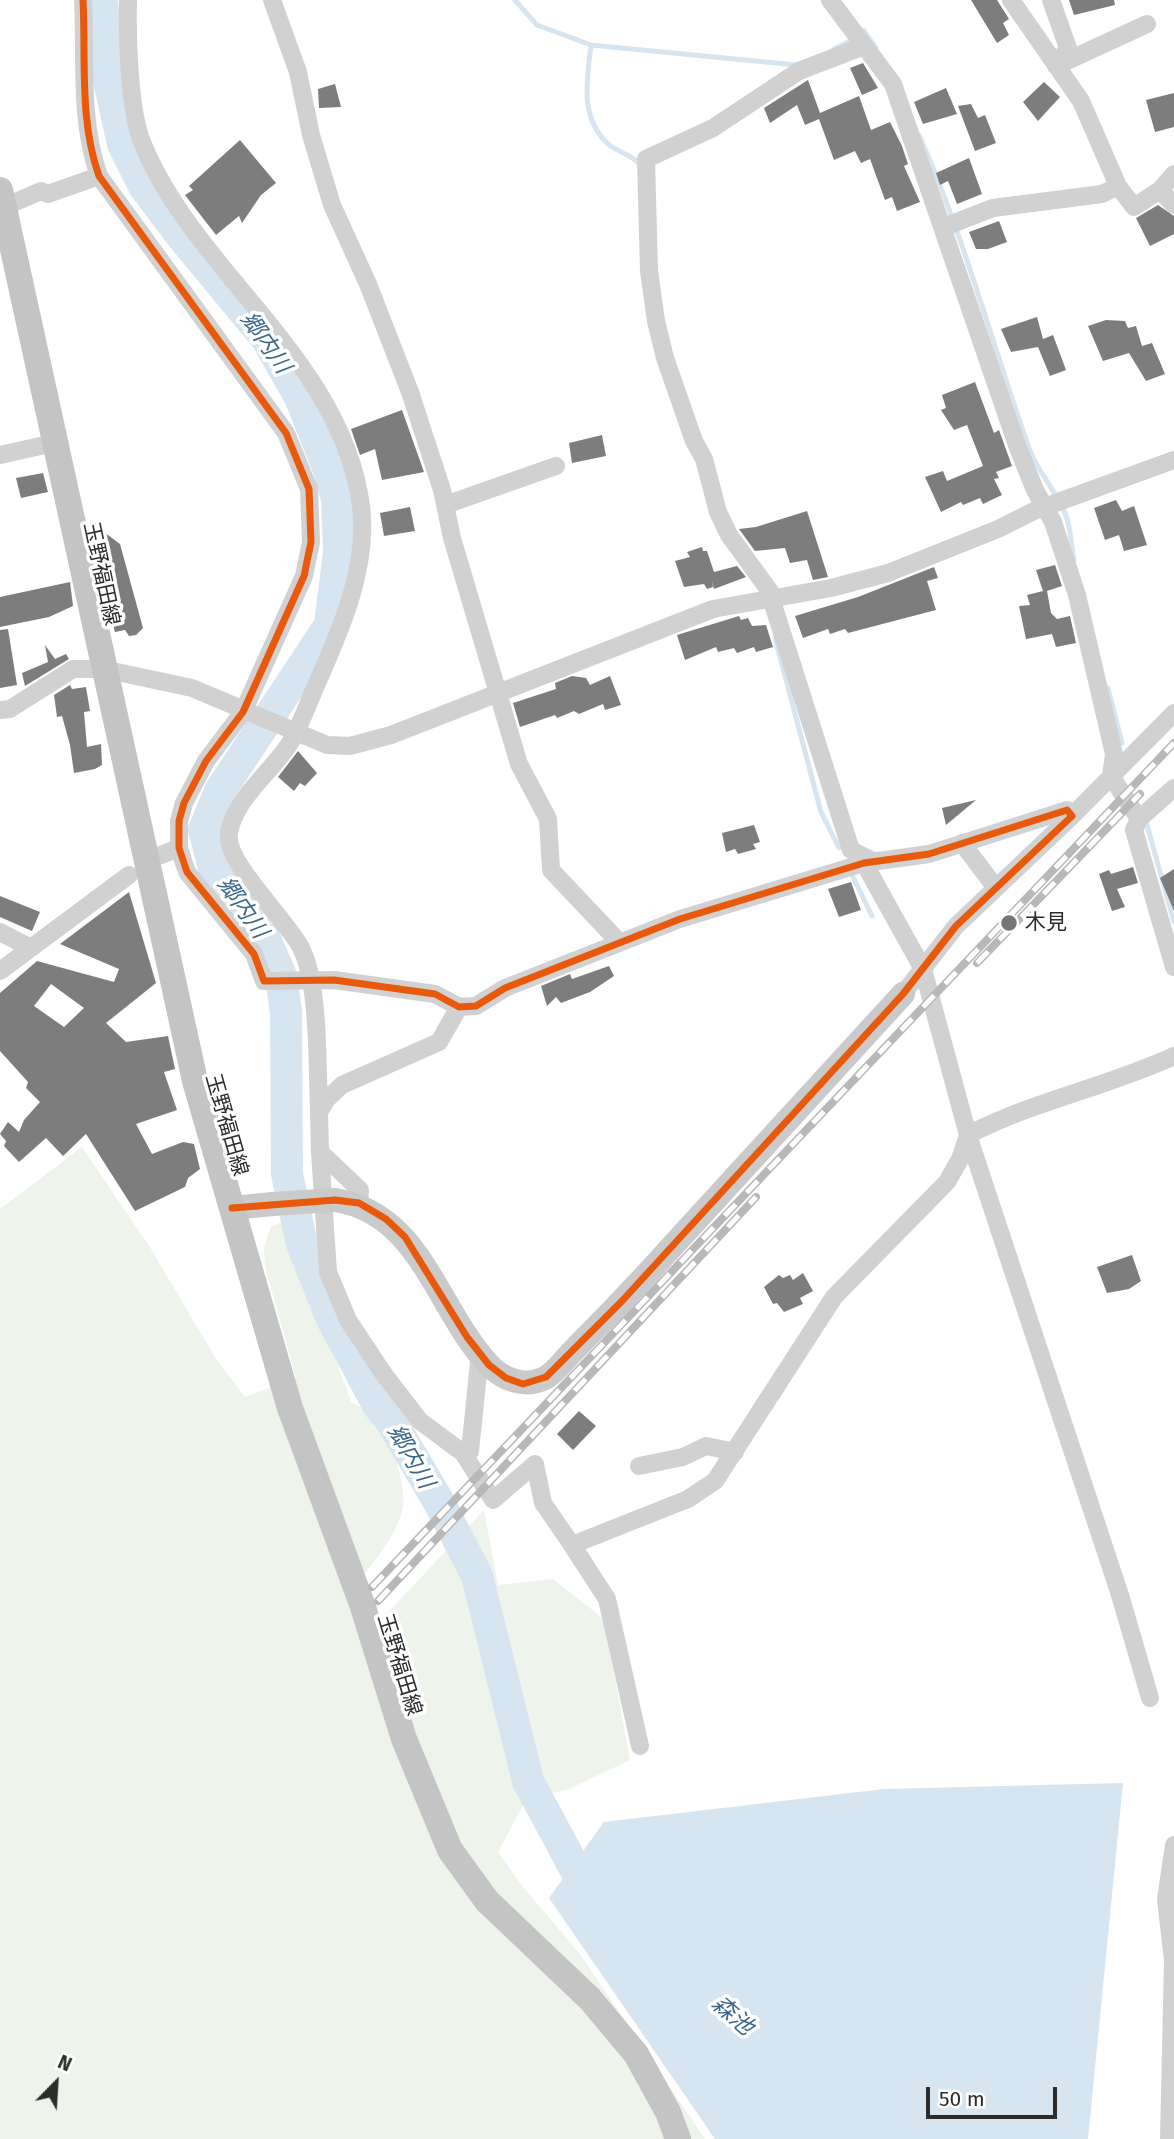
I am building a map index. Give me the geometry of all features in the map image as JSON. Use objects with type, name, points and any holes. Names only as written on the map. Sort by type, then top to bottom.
[{"type":"main road","name":"玉野福田線","points":[[2,198],[6,247],[54,443],[195,1081],[312,1473],[362,1604],[404,1739],[450,1850],[487,1901],[590,1999],[636,2054],[668,2112],[678,2139]]},
{"type":"street","points":[[83,0],[87,126],[91,152],[99,176],[286,433],[309,489],[312,542],[304,576],[247,713],[206,761],[184,803],[179,821],[179,848],[187,872],[254,954],[264,981],[308,980],[435,994],[459,1007],[476,1006],[505,988],[680,919],[869,862],[929,854],[1066,810],[1072,816]]},
{"type":"street","points":[[128,0],[131,69],[140,139],[159,181],[191,227],[274,328],[310,382],[338,430],[350,460],[361,506],[361,555],[337,637],[290,731],[233,820],[228,835],[235,862],[285,921],[302,950],[308,980],[318,1081],[328,1272],[348,1320],[383,1373],[419,1421],[463,1453],[493,1500],[535,1464],[543,1503],[607,1599],[640,1746]]},
{"type":"street","points":[[272,0],[298,72],[311,135],[332,205],[368,284],[410,392],[519,764],[548,819],[551,870],[619,942]]},
{"type":"street","points":[[830,0],[893,84],[951,224],[1018,448],[1055,505],[1053,522],[1077,595],[1114,754],[1111,776],[1139,819]]},
{"type":"street","points":[[1011,0],[1081,101],[1118,186],[1134,207],[1160,190],[1174,174]]},
{"type":"street","points":[[1051,0],[1068,48],[1056,66]]},
{"type":"street","points":[[1056,66],[1147,24]]},
{"type":"street","points":[[864,46],[799,71],[712,128],[646,159],[649,271],[656,321],[665,358],[694,441],[704,459],[723,523],[773,598],[851,850],[869,862],[923,969],[968,1135],[1120,1595],[1150,1698]]},
{"type":"street","points":[[2,198],[41,191],[48,194],[99,176]]},
{"type":"street","points":[[951,224],[993,208],[1102,194],[1118,186]]},
{"type":"street","points":[[1160,190],[1174,205]]},
{"type":"street","points":[[0,455],[54,443]]},
{"type":"street","points":[[0,710],[10,709],[73,669],[103,669],[192,688],[327,746],[350,746],[500,694],[694,615],[831,588],[888,573],[1174,460]]},
{"type":"street","points":[[445,505],[556,466]]},
{"type":"street","points":[[232,1208],[347,1202],[386,1219],[405,1237],[480,1353],[506,1378],[523,1384],[546,1377],[622,1301],[903,994],[956,926],[1072,816],[1174,713]]},
{"type":"street","points":[[1174,788],[1139,819],[1134,830],[1174,967]]},
{"type":"street","points":[[961,843],[996,888]]},
{"type":"street","points":[[161,855],[179,848]]},
{"type":"street","points":[[0,971],[129,875]]},
{"type":"street","points":[[0,932],[31,948]]},
{"type":"street","points":[[319,1112],[327,1098],[342,1085],[439,1042],[459,1007]]},
{"type":"street","points":[[572,1545],[688,1499],[716,1480],[834,1297],[947,1182],[960,1159],[968,1135],[1004,1116],[1137,1073],[1174,1056]]},
{"type":"street","points":[[318,1081],[342,1085]]},
{"type":"street","points":[[320,1152],[360,1190],[347,1202]]},
{"type":"street","points":[[463,1453],[470,1451],[473,1436],[480,1353]]},
{"type":"street","points":[[639,1466],[683,1457],[706,1446],[735,1452]]},
{"type":"street","points":[[1169,2139],[1173,1960],[1166,1899],[1174,1845]]},
{"type":"shaded area","points":[[82,1147],[151,1249],[216,1359],[245,1397],[296,1378],[265,1267],[264,1247],[271,1226],[286,1221],[351,1402],[372,1414],[380,1423],[400,1473],[404,1498],[400,1517],[386,1544],[363,1577],[380,1621],[484,1510],[498,1585],[553,1579],[604,1619],[630,1760],[567,1790],[527,1798],[498,1852],[523,1887],[580,1954],[705,2139],[0,2139],[0,1209]]},
{"type":"water","name":"森池","points":[[1123,1783],[1088,2139],[715,2139],[549,1898],[604,1822],[884,1789]]},
{"type":"building","points":[[971,0],[997,0],[1009,19],[1003,23],[1009,35],[997,43]]},
{"type":"building","points":[[1069,0],[1114,0],[1115,5],[1074,15]]},
{"type":"building","points":[[863,63],[878,88],[862,95],[850,68]]},
{"type":"building","points":[[808,80],[820,113],[859,96],[871,130],[890,122],[902,146],[908,164],[904,166],[920,202],[897,211],[892,197],[885,200],[870,159],[861,163],[855,151],[834,160],[819,119],[805,125],[797,105],[770,123],[764,108]]},
{"type":"building","points":[[1044,82],[1060,97],[1038,121],[1023,102]]},
{"type":"building","points":[[335,84],[341,107],[319,108],[318,89]]},
{"type":"building","points":[[946,88],[957,114],[923,124],[914,102]]},
{"type":"building","points":[[1174,93],[1174,127],[1155,132],[1146,100]]},
{"type":"building","points":[[971,104],[978,118],[985,115],[996,143],[975,151],[958,106]]},
{"type":"building","points":[[240,140],[276,183],[261,195],[242,223],[239,216],[216,235],[185,195],[193,190],[189,186]]},
{"type":"building","points":[[969,158],[982,194],[957,204],[948,181],[940,185],[936,173]]},
{"type":"building","points":[[1158,205],[1174,216],[1174,234],[1150,246],[1136,218]]},
{"type":"building","points":[[999,221],[1007,242],[988,249],[976,249],[969,232]]},
{"type":"building","points":[[1037,317],[1043,339],[1053,335],[1066,370],[1050,376],[1038,347],[1011,352],[1001,329]]},
{"type":"building","points":[[1106,320],[1125,321],[1128,328],[1136,326],[1142,346],[1152,343],[1165,374],[1146,381],[1129,353],[1103,361],[1088,326]]},
{"type":"building","points":[[975,382],[994,433],[999,430],[1012,466],[996,472],[999,478],[994,479],[1002,495],[983,504],[980,498],[963,505],[961,502],[941,512],[925,477],[943,471],[947,481],[983,466],[967,425],[954,430],[941,410],[946,408],[942,395]]},
{"type":"building","points":[[402,410],[424,472],[382,480],[375,449],[360,455],[351,429]]},
{"type":"building","points":[[602,435],[606,456],[572,463],[569,443]]},
{"type":"building","points":[[43,473],[48,492],[21,498],[16,478]]},
{"type":"building","points":[[1116,500],[1122,511],[1134,506],[1147,545],[1124,551],[1119,535],[1105,540],[1094,508]]},
{"type":"building","points":[[410,507],[415,531],[384,536],[380,513]]},
{"type":"building","points":[[807,511],[828,577],[813,580],[807,560],[790,563],[785,548],[755,551],[739,529],[756,527]]},
{"type":"building","points":[[93,524],[120,544],[143,628],[136,635],[129,636],[125,630],[115,632],[109,613],[120,612]]},
{"type":"building","points":[[702,547],[703,551],[707,551],[714,572],[737,566],[746,577],[714,589],[712,581],[713,587],[707,589],[704,584],[684,587],[675,561],[690,557],[687,552]]},
{"type":"building","points":[[1055,565],[1062,586],[1047,591],[1051,613],[1057,619],[1070,616],[1076,643],[1056,647],[1052,634],[1026,639],[1019,606],[1030,605],[1027,595],[1043,591],[1036,570]]},
{"type":"building","points":[[934,567],[938,578],[927,581],[936,610],[848,633],[845,629],[830,634],[828,629],[803,638],[795,616],[858,597]]},
{"type":"building","points":[[70,582],[73,606],[49,617],[0,627],[0,597]]},
{"type":"building","points":[[739,616],[741,620],[748,618],[752,626],[766,625],[773,647],[756,652],[754,647],[737,653],[734,648],[718,652],[716,647],[685,660],[677,635]]},
{"type":"building","points":[[8,629],[17,685],[0,688],[0,630]]},
{"type":"building","points":[[45,645],[55,659],[66,654],[69,659],[25,686],[22,673],[48,662]]},
{"type":"building","points":[[572,676],[586,678],[590,685],[610,676],[621,705],[605,710],[603,704],[579,714],[574,711],[557,718],[555,715],[520,727],[513,703],[556,689],[555,683]]},
{"type":"building","points":[[70,685],[72,689],[86,687],[90,711],[84,712],[87,747],[101,744],[102,765],[74,773],[70,745],[62,716],[57,717],[54,695]]},
{"type":"building","points":[[298,751],[317,773],[305,786],[300,783],[294,791],[278,777]]},
{"type":"building","points":[[976,800],[946,825],[942,808]]},
{"type":"building","points":[[754,825],[760,842],[753,844],[756,849],[738,854],[735,849],[726,852],[722,833]]},
{"type":"building","points":[[1133,867],[1138,883],[1117,889],[1125,907],[1112,911],[1099,874],[1109,870],[1111,874]]},
{"type":"building","points":[[1174,869],[1174,911],[1160,878]]},
{"type":"building","points":[[851,882],[861,910],[839,917],[828,889]]},
{"type":"building","points":[[129,892],[156,983],[106,1023],[126,1042],[168,1036],[175,1069],[164,1072],[177,1110],[136,1124],[152,1154],[183,1142],[194,1144],[200,1169],[188,1178],[185,1187],[135,1211],[86,1134],[63,1156],[46,1138],[19,1162],[4,1146],[6,1141],[0,1134],[8,1122],[19,1132],[24,1120],[40,1102],[26,1088],[28,1082],[0,1051],[0,993],[37,961],[114,982],[119,969],[60,944]],"holes":[[[51,984],[84,1008],[64,1027],[34,1006]]]},
{"type":"building","points":[[0,896],[40,912],[32,931],[0,917]]},
{"type":"building","points":[[609,966],[614,976],[590,992],[561,1003],[556,997],[547,1006],[541,986],[570,974],[572,979]]},
{"type":"building","points":[[1132,1255],[1141,1281],[1129,1289],[1107,1293],[1097,1267]]},
{"type":"building","points":[[803,1273],[813,1291],[800,1298],[803,1304],[784,1312],[777,1303],[773,1304],[764,1287],[779,1275],[783,1278],[790,1275],[793,1280]]},
{"type":"building","points":[[579,1411],[596,1426],[573,1450],[557,1434]]},
{"type":"waterway","name":"郷内川","points":[[102,0],[107,72],[123,144],[144,186],[267,339],[300,397],[328,467],[337,499],[339,552],[330,625],[220,791],[204,830],[214,868],[261,930],[281,976],[286,1012],[287,1174],[302,1244],[332,1319],[378,1405],[390,1419],[440,1504],[477,1576],[528,1781],[588,1893],[595,1899]]},
{"type":"waterway","points":[[515,0],[537,25],[591,45],[796,65]]},
{"type":"waterway","points":[[864,31],[876,48]]},
{"type":"waterway","points":[[834,49],[850,41]]},
{"type":"waterway","points":[[591,45],[587,98],[593,122],[608,144],[639,164]]},
{"type":"waterway","points":[[919,135],[964,251],[1029,448],[1067,518],[1074,560]]},
{"type":"waterway","points":[[775,638],[821,812],[839,848]]},
{"type":"waterway","points":[[1108,688],[1122,743]]},
{"type":"waterway","points":[[1147,825],[1174,922]]},
{"type":"waterway","points":[[853,877],[872,916]]},
{"type":"railway","points":[[372,1587],[1174,743]]},
{"type":"railway","points":[[977,963],[1140,794]]},
{"type":"railway","points":[[378,1601],[756,1197]]},
{"type":"cycle path","points":[[83,0],[86,111],[88,133],[99,176],[286,433],[309,489],[311,542],[304,576],[243,712],[206,761],[184,803],[179,821],[179,848],[187,872],[254,954],[264,981],[334,980],[435,994],[459,1007],[476,1006],[505,988],[680,919],[864,863],[929,854],[1067,810],[1072,816],[956,926],[903,994],[622,1301],[546,1377],[523,1384],[506,1378],[489,1365],[467,1337],[405,1237],[386,1219],[359,1203],[335,1200],[232,1208]]},
{"type":"place","name":"木見","points":[[1009,923]]}]
